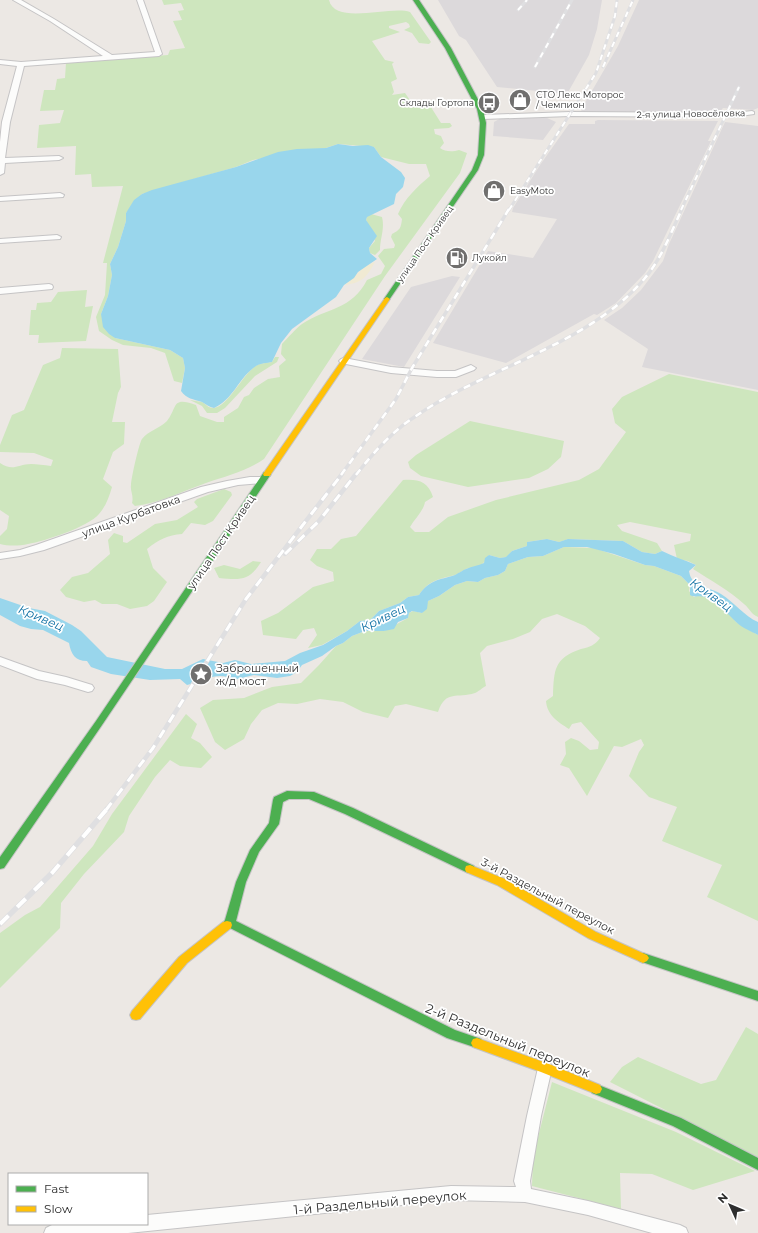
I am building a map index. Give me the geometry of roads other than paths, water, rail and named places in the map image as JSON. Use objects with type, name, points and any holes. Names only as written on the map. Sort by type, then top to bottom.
[{"type":"main road","name":"улица Пост Кривец","points":[[0,865],[99,723],[262,480],[475,170],[480,155],[483,117],[464,76],[448,48],[416,0]]},
{"type":"main road","name":"3-й Раздельный переулок","points":[[230,923],[241,882],[255,850],[274,824],[278,800],[287,794],[310,795],[349,811],[444,857],[501,882],[592,935],[649,960],[758,996]]},
{"type":"main road","points":[[136,1015],[183,960],[230,923]]},
{"type":"main road","name":"2-й Раздельный переулок","points":[[230,923],[452,1034],[545,1068],[677,1122],[758,1164]]},
{"type":"street","points":[[19,2],[34,0]]},
{"type":"street","points":[[0,62],[21,64],[159,54],[140,0]]},
{"type":"street","points":[[19,2],[52,20],[111,58]]},
{"type":"street","points":[[0,173],[3,122],[21,64]]},
{"type":"street","name":"2-я улица Новосёловка","points":[[483,117],[582,115],[734,115],[752,113]]},
{"type":"street","points":[[0,161],[59,158]]},
{"type":"street","points":[[0,200],[60,195]]},
{"type":"street","points":[[0,241],[57,237]]},
{"type":"street","points":[[0,291],[49,287]]},
{"type":"street","points":[[344,361],[391,370],[436,374],[456,374],[471,368]]},
{"type":"street","name":"улица Курбатовка","points":[[0,556],[22,552],[68,539],[218,484],[248,480],[262,480]]},
{"type":"street","points":[[0,661],[38,675],[66,681],[88,688]]},
{"type":"street","points":[[525,1195],[522,1181],[534,1116],[545,1068]]},
{"type":"street","name":"1-й Раздельный переулок","points":[[148,1224],[451,1193],[525,1195],[588,1208],[680,1233]]},
{"type":"street","points":[[52,1233],[132,1225]]},
{"type":"water","points":[[338,144],[353,146],[368,145],[374,147],[381,157],[401,172],[405,178],[403,187],[396,194],[394,204],[367,217],[366,220],[377,236],[369,248],[370,253],[377,259],[358,272],[354,278],[344,285],[336,297],[292,329],[281,343],[272,362],[256,366],[245,376],[221,404],[212,408],[183,394],[181,391],[185,368],[183,358],[170,350],[115,338],[103,327],[101,314],[108,296],[112,275],[110,264],[118,247],[126,221],[126,213],[134,200],[142,194],[152,190],[236,167],[278,152],[297,149],[326,148]]},
{"type":"water","name":"Кривец","points":[[547,539],[559,542],[568,539],[623,541],[642,552],[655,554],[662,551],[696,565],[689,571],[693,580],[701,586],[721,594],[748,616],[758,622],[758,635],[738,624],[722,608],[709,599],[703,596],[690,595],[690,585],[681,576],[654,566],[645,565],[614,554],[587,547],[564,547],[543,556],[528,557],[508,564],[505,571],[498,575],[485,578],[478,582],[467,581],[455,585],[439,596],[428,601],[427,609],[422,613],[412,611],[409,613],[408,618],[398,622],[394,629],[384,631],[365,631],[352,636],[322,656],[302,665],[297,672],[290,676],[277,678],[254,675],[233,680],[228,677],[217,676],[187,685],[180,679],[150,680],[111,674],[91,667],[87,661],[79,660],[72,654],[69,643],[43,630],[20,626],[0,615],[0,598],[29,608],[45,611],[81,631],[107,657],[165,669],[182,669],[203,659],[223,663],[235,660],[251,664],[285,661],[300,653],[323,645],[347,631],[360,621],[370,620],[379,611],[400,603],[408,597],[419,595],[427,586],[435,581],[455,575],[468,568],[484,563],[485,558],[489,555],[500,558],[506,557],[512,551],[527,546],[527,542]]},
{"type":"railway","points":[[518,10],[527,0]]},
{"type":"railway","points":[[535,67],[572,0]]},
{"type":"railway","points":[[509,210],[596,73],[615,16],[617,0]]},
{"type":"railway","points":[[603,67],[633,0]]},
{"type":"railway","points":[[681,210],[739,87]]},
{"type":"railway","points":[[341,475],[396,399],[412,368],[509,209]]},
{"type":"railway","points":[[356,475],[383,443],[399,428],[416,416],[474,383],[567,338],[596,321],[622,301],[651,270],[666,245],[682,209]]},
{"type":"railway","points":[[106,810],[153,748],[246,599],[342,474]]},
{"type":"railway","points":[[285,554],[319,521],[356,474]]},
{"type":"railway","points":[[0,924],[52,873],[107,809]]},
{"type":"place","name":"СТО Лекс Моторос / Чемпион","points":[[520,100]]},
{"type":"place","name":"Склады Гортопа","points":[[489,103]]},
{"type":"place","name":"EasyMoto","points":[[494,191]]},
{"type":"place","name":"Лукойл","points":[[457,258]]},
{"type":"place","name":"Заброшенный ж/д мост","points":[[201,674]]}]
